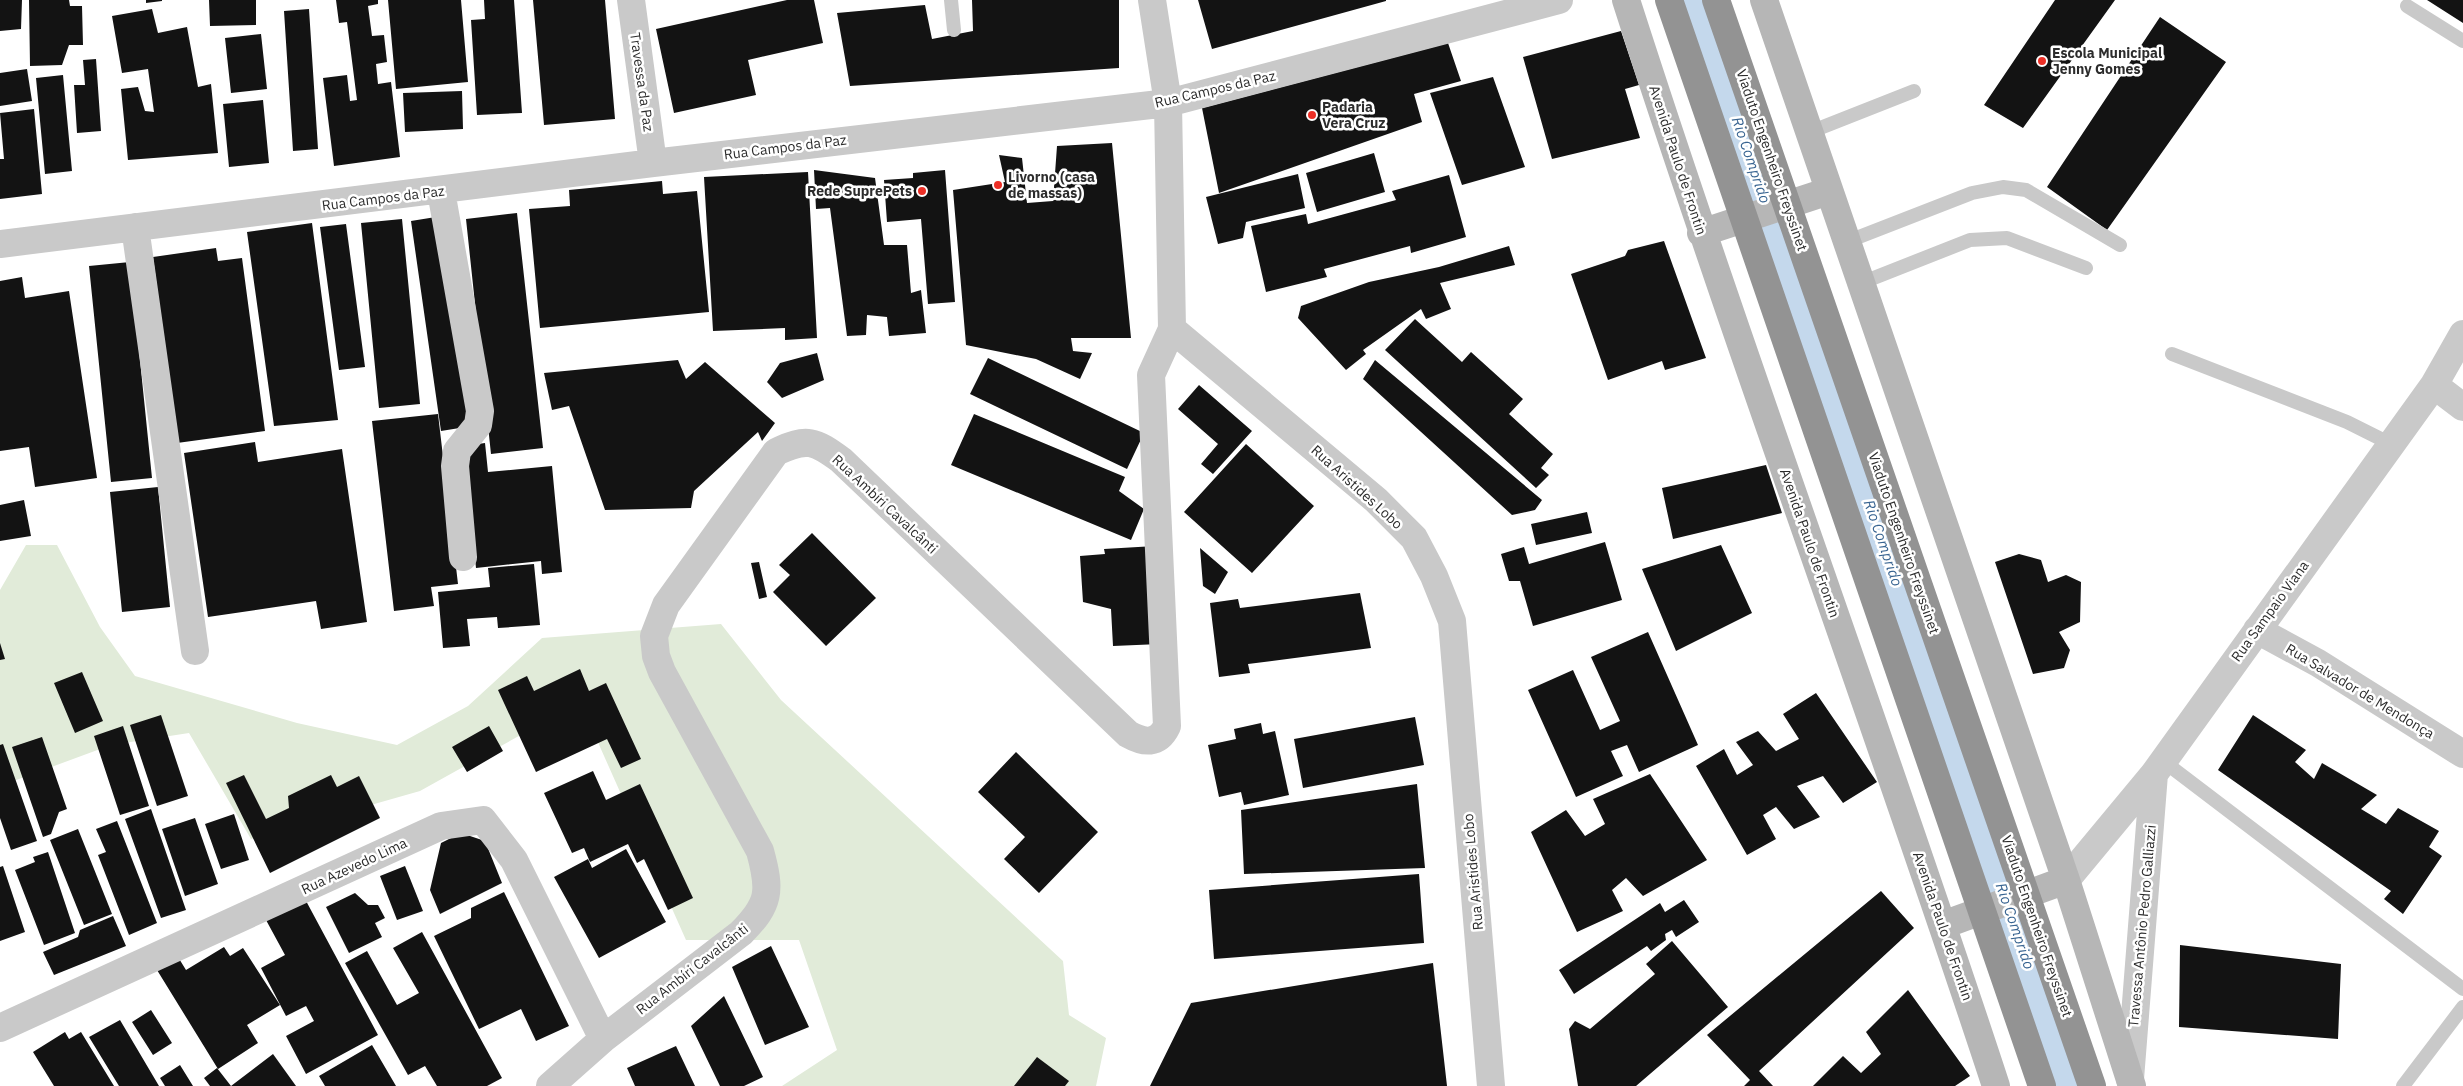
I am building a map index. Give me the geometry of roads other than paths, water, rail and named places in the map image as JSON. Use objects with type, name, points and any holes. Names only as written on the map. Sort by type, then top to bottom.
[{"type":"highway","points":[[1669,0],[2042,1086]]},
{"type":"highway","name":"Viaduto Engenheiro Freyssinet","points":[[1716,0],[2092,1086]]},
{"type":"main road","name":"Avenida Paulo de Frontin","points":[[1626,0],[1701,233],[1943,925],[1996,1086]]},
{"type":"main road","points":[[1764,0],[2066,880],[2131,1083]]},
{"type":"main road","points":[[1701,233],[1829,191]]},
{"type":"main road","points":[[1943,925],[2066,880]]},
{"type":"street","name":"Travessa da Paz","points":[[631,0],[652,163]]},
{"type":"street","points":[[1152,0],[1168,103],[1172,330]]},
{"type":"street","name":"Rua Campos da Paz","points":[[0,244],[441,191],[652,163],[1168,103],[1560,0]]},
{"type":"street","points":[[441,191],[480,411],[478,425],[457,451],[454,466],[464,556]]},
{"type":"street","points":[[135,228],[195,651]]},
{"type":"street","name":"Rua Ambíri Cavalcânti","points":[[550,1086],[603,1039],[741,933],[758,916],[765,903],[765,871],[760,851],[662,672],[656,656],[654,636],[666,605],[776,452],[793,444],[807,442],[821,445],[841,460],[1128,734],[1147,742],[1157,739],[1163,734],[1167,726],[1150,375],[1172,330]]},
{"type":"street","name":"Rua Aristides Lobo","points":[[1172,330],[1376,500],[1414,538],[1434,576],[1452,621],[1491,1086]]},
{"type":"street","name":"Rua Sampaio Viana","points":[[2066,880],[2159,767],[2434,385],[2463,334]]},
{"type":"street","points":[[2434,385],[2463,407]]},
{"type":"street","name":"Rua Salvador de Mendonça","points":[[2257,630],[2318,663],[2463,754]]},
{"type":"street","name":"Travessa Antônio Pedro Galliazzi","points":[[2131,1083],[2159,767]]},
{"type":"street","name":"Rua Azevedo Lima","points":[[0,1028],[441,826],[483,820],[514,860],[603,1039]]},
{"type":"lane","points":[[951,0],[954,30]]},
{"type":"lane","points":[[2407,6],[2463,41]]},
{"type":"lane","points":[[1810,132],[1914,91]]},
{"type":"lane","points":[[1846,242],[1972,193],[2003,187],[2026,190],[2120,245]]},
{"type":"lane","points":[[1861,283],[1970,240],[2007,238],[2086,268]]},
{"type":"lane","points":[[2172,354],[2347,422],[2390,444]]},
{"type":"lane","points":[[2159,767],[2463,989]]},
{"type":"lane","points":[[2403,1086],[2463,1007]]},
{"type":"waterway","name":"Rio Comprido","points":[[1695,0],[2070,1086]]},
{"type":"place","name":"Escola Municipal Jenny Gomes","points":[[2042,61]]},
{"type":"place","name":"Padaria Vera Cruz","points":[[1312,115]]},
{"type":"place","name":"Livorno (casa de massas)","points":[[998,185]]},
{"type":"place","name":"Rede SuprePets","points":[[922,191]]}]
